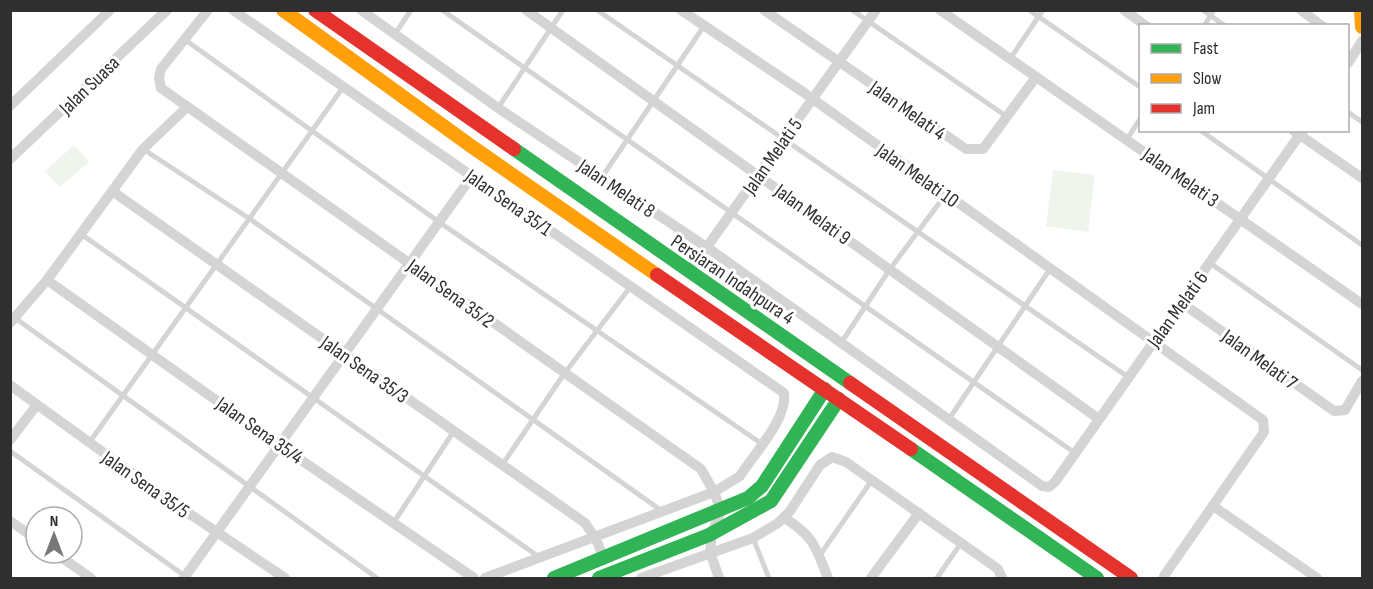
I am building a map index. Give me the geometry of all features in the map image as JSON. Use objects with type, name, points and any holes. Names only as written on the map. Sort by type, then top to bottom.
[{"type":"street","name":"Jalan Suasa","points":[[10,159],[167,10]]},
{"type":"street","points":[[184,39],[208,10]]},
{"type":"street","name":"Jalan Sena 35/1","points":[[233,10],[784,393],[786,405],[762,444]]},
{"type":"street","name":"Persiaran Indahpura 4","points":[[283,10],[471,146],[1097,579]]},
{"type":"street","name":"Persiaran Indahpura 4","points":[[315,10],[689,273],[1131,579]]},
{"type":"street","name":"Jalan Melati 8","points":[[361,10],[498,108],[708,248],[1035,482],[1049,487]]},
{"type":"street","name":"Jalan Melati 9","points":[[526,10],[1099,419]]},
{"type":"street","name":"Jalan Melati 10","points":[[681,10],[812,99],[1263,420],[1264,432],[1164,576]]},
{"type":"street","name":"Jalan Melati 4","points":[[764,10],[966,149],[983,149],[1036,77]]},
{"type":"street","name":"Jalan Melati 5","points":[[689,273],[876,10]]},
{"type":"street","name":"Jalan Melati 3","points":[[940,10],[1362,304]]},
{"type":"street","points":[[1124,10],[1143,24]]},
{"type":"street","points":[[1301,10],[1319,24]]},
{"type":"street","points":[[10,106],[107,11]]},
{"type":"street","name":"Jalan Sena 35/2","points":[[184,39],[161,69],[159,78],[161,88],[186,108],[282,173],[701,469],[714,492],[721,511]]},
{"type":"street","points":[[1349,60],[1357,47]]},
{"type":"street","points":[[13,321],[47,280],[143,149],[186,108]]},
{"type":"street","points":[[1299,132],[1362,178]]},
{"type":"street","name":"Jalan Melati 6","points":[[1049,487],[1268,181],[1299,132]]},
{"type":"street","points":[[186,578],[472,176]]},
{"type":"street","name":"Jalan Sena 35/3","points":[[112,191],[585,522],[596,539],[604,559]]},
{"type":"street","name":"Jalan Sena 35/4","points":[[47,280],[279,445],[474,579]]},
{"type":"street","name":"Jalan Melati 7","points":[[1182,303],[1329,408],[1341,412],[1349,405],[1362,381]]},
{"type":"street","name":"Jalan Sena 35/5","points":[[10,385],[88,443],[285,579]]},
{"type":"street","points":[[554,579],[748,498],[762,486],[825,389]]},
{"type":"street","points":[[598,579],[712,533],[755,512],[771,501],[839,399]]},
{"type":"street","points":[[10,440],[36,406]]},
{"type":"street","points":[[485,579],[596,539],[714,492],[740,476],[762,444]]},
{"type":"street","points":[[648,577],[710,552],[753,538],[785,518],[826,459],[840,458],[998,569],[1002,579]]},
{"type":"street","points":[[1213,506],[1317,579]]},
{"type":"street","points":[[719,579],[710,552],[712,533],[721,511]]},
{"type":"street","points":[[871,579],[919,513]]},
{"type":"street","points":[[785,518],[807,533],[828,579]]},
{"type":"street","points":[[10,521],[24,531]]},
{"type":"street","points":[[72,565],[91,579]]},
{"type":"lane","points":[[394,35],[411,10]]},
{"type":"lane","points":[[442,10],[864,308],[1075,453]]},
{"type":"lane","points":[[498,108],[563,10]]},
{"type":"lane","points":[[597,10],[1128,377]]},
{"type":"lane","points":[[852,10],[1007,117]]},
{"type":"lane","points":[[1029,10],[1139,86]]},
{"type":"lane","points":[[1010,59],[1043,10]]},
{"type":"lane","points":[[1203,10],[1212,13],[1223,24]]},
{"type":"lane","points":[[602,178],[704,26]]},
{"type":"lane","points":[[184,39],[439,222],[762,444]]},
{"type":"lane","points":[[88,443],[218,265],[344,86]]},
{"type":"lane","points":[[1349,113],[1362,122]]},
{"type":"lane","points":[[1127,139],[1139,121]]},
{"type":"lane","points":[[1203,132],[1268,181],[1362,246]]},
{"type":"lane","points":[[143,149],[250,219],[663,512]]},
{"type":"lane","points":[[840,344],[890,269],[946,194]]},
{"type":"lane","points":[[80,233],[540,558]]},
{"type":"lane","points":[[1210,263],[1362,370]]},
{"type":"lane","points":[[948,421],[1050,269]]},
{"type":"lane","points":[[502,465],[564,374],[631,286]]},
{"type":"lane","points":[[13,321],[123,395],[377,579]]},
{"type":"lane","points":[[394,522],[454,431]]},
{"type":"lane","points":[[10,451],[186,578]]},
{"type":"lane","points":[[819,556],[872,480]]},
{"type":"lane","points":[[753,538],[769,579]]},
{"type":"lane","points":[[937,579],[961,543]]},
{"type":"shaded area","points":[[74,145],[89,162],[60,187],[45,171]]},
{"type":"shaded area","points":[[1053,170],[1095,175],[1088,232],[1046,226]]},
{"type":"traffic: fast","points":[[514,149],[850,383]]},
{"type":"traffic: fast","points":[[554,578],[748,498],[762,486],[825,389]]},
{"type":"traffic: fast","points":[[599,578],[709,535],[771,501],[839,399]]},
{"type":"traffic: fast","points":[[911,449],[1097,578]]},
{"type":"traffic: slow","points":[[283,10],[471,146],[657,275]]},
{"type":"traffic: slow","points":[[1361,10],[1362,27]]},
{"type":"traffic: jam","points":[[315,10],[514,149]]},
{"type":"traffic: jam","points":[[657,275],[911,449]]},
{"type":"traffic: jam","points":[[850,383],[1131,578]]}]
